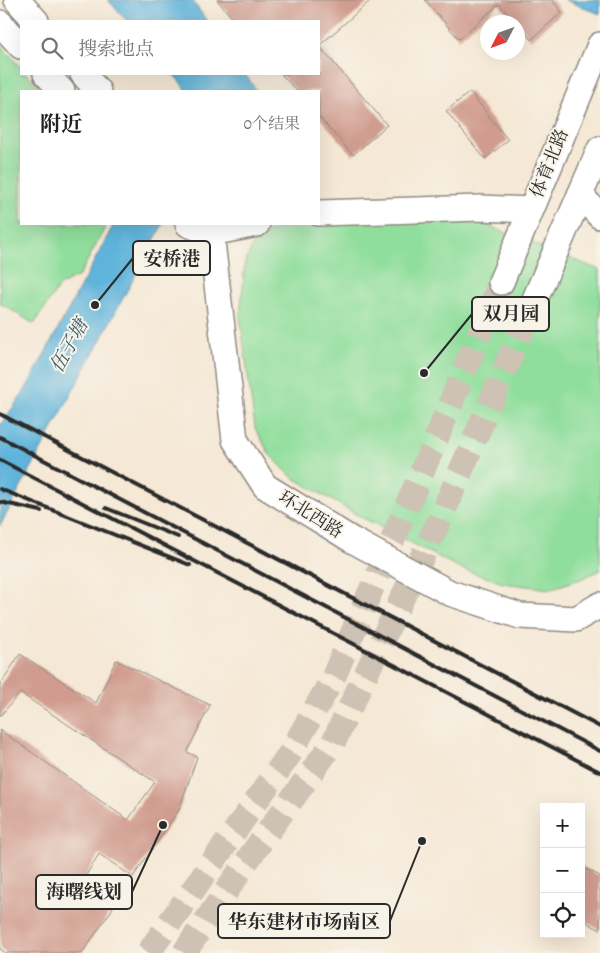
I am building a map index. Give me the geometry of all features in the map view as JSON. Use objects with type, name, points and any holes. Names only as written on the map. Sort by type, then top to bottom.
[{"type":"street","points":[[17,0],[35,20]]},
{"type":"street","points":[[0,23],[20,45]]},
{"type":"street","name":"体育北路","points":[[500,282],[600,45]]},
{"type":"street","points":[[47,75],[61,90]]},
{"type":"street","points":[[84,75],[97,90]]},
{"type":"street","points":[[535,298],[600,149]]},
{"type":"street","points":[[580,195],[600,216]]},
{"type":"street","points":[[320,213],[482,208],[530,210]]},
{"type":"street","name":"环北西路","points":[[239,225],[202,227],[235,440],[265,486],[352,540],[450,593],[520,616],[576,619],[600,605]]},
{"type":"green space","points":[[0,44],[20,67],[20,75],[28,75],[42,90],[20,90],[20,225],[106,225],[79,276],[59,286],[34,324],[0,303]]},
{"type":"green space","points":[[466,217],[600,270],[600,570],[581,579],[549,589],[503,583],[462,569],[361,517],[292,477],[270,455],[255,428],[240,317],[245,262],[258,234],[297,225],[320,225],[320,223]]},
{"type":"water","points":[[108,0],[192,0],[206,20],[126,20]]},
{"type":"water","points":[[566,0],[600,0],[600,14]]},
{"type":"water","points":[[174,75],[246,75],[256,90],[186,90]]},
{"type":"water","name":"伍子塘","points":[[113,225],[162,225],[0,526],[0,426],[27,387]]},
{"type":"building","points":[[217,0],[371,0],[320,45],[320,20],[234,20]]},
{"type":"building","points":[[425,0],[552,0],[562,12],[531,40],[525,32],[525,15],[509,15],[499,4],[486,15],[480,15],[480,21],[459,39]]},
{"type":"building","points":[[320,47],[387,125],[353,155],[320,118],[320,90],[296,90],[282,75],[320,75]]},
{"type":"building","points":[[470,92],[508,140],[485,159],[446,111]]},
{"type":"building","points":[[20,654],[96,703],[116,660],[210,705],[187,752],[197,757],[179,810],[133,877],[99,854],[80,885],[113,908],[82,953],[6,953],[0,949],[0,730],[128,820],[155,782],[20,693],[0,716],[0,685]]},
{"type":"building","points":[[585,868],[600,876],[600,930],[585,921]]},
{"type":"tunnel","points":[[148,953],[289,755],[333,678],[434,444],[501,282]]},
{"type":"tunnel","points":[[184,953],[251,855],[333,743],[441,517],[535,299]]},
{"type":"railway","points":[[0,414],[600,727]]},
{"type":"railway","points":[[0,437],[600,751]]},
{"type":"railway","points":[[0,460],[600,772]]},
{"type":"railway","points":[[0,489],[190,565]]},
{"type":"railway","points":[[0,502],[41,511]]},
{"type":"railway","points":[[106,508],[178,537]]},
{"type":"place","name":"安桥港","points":[[95,305]]},
{"type":"place","name":"双月园","points":[[424,373]]},
{"type":"place","name":"海曙线划","points":[[163,825]]},
{"type":"place","name":"华东建材市场南区","points":[[422,841]]}]
